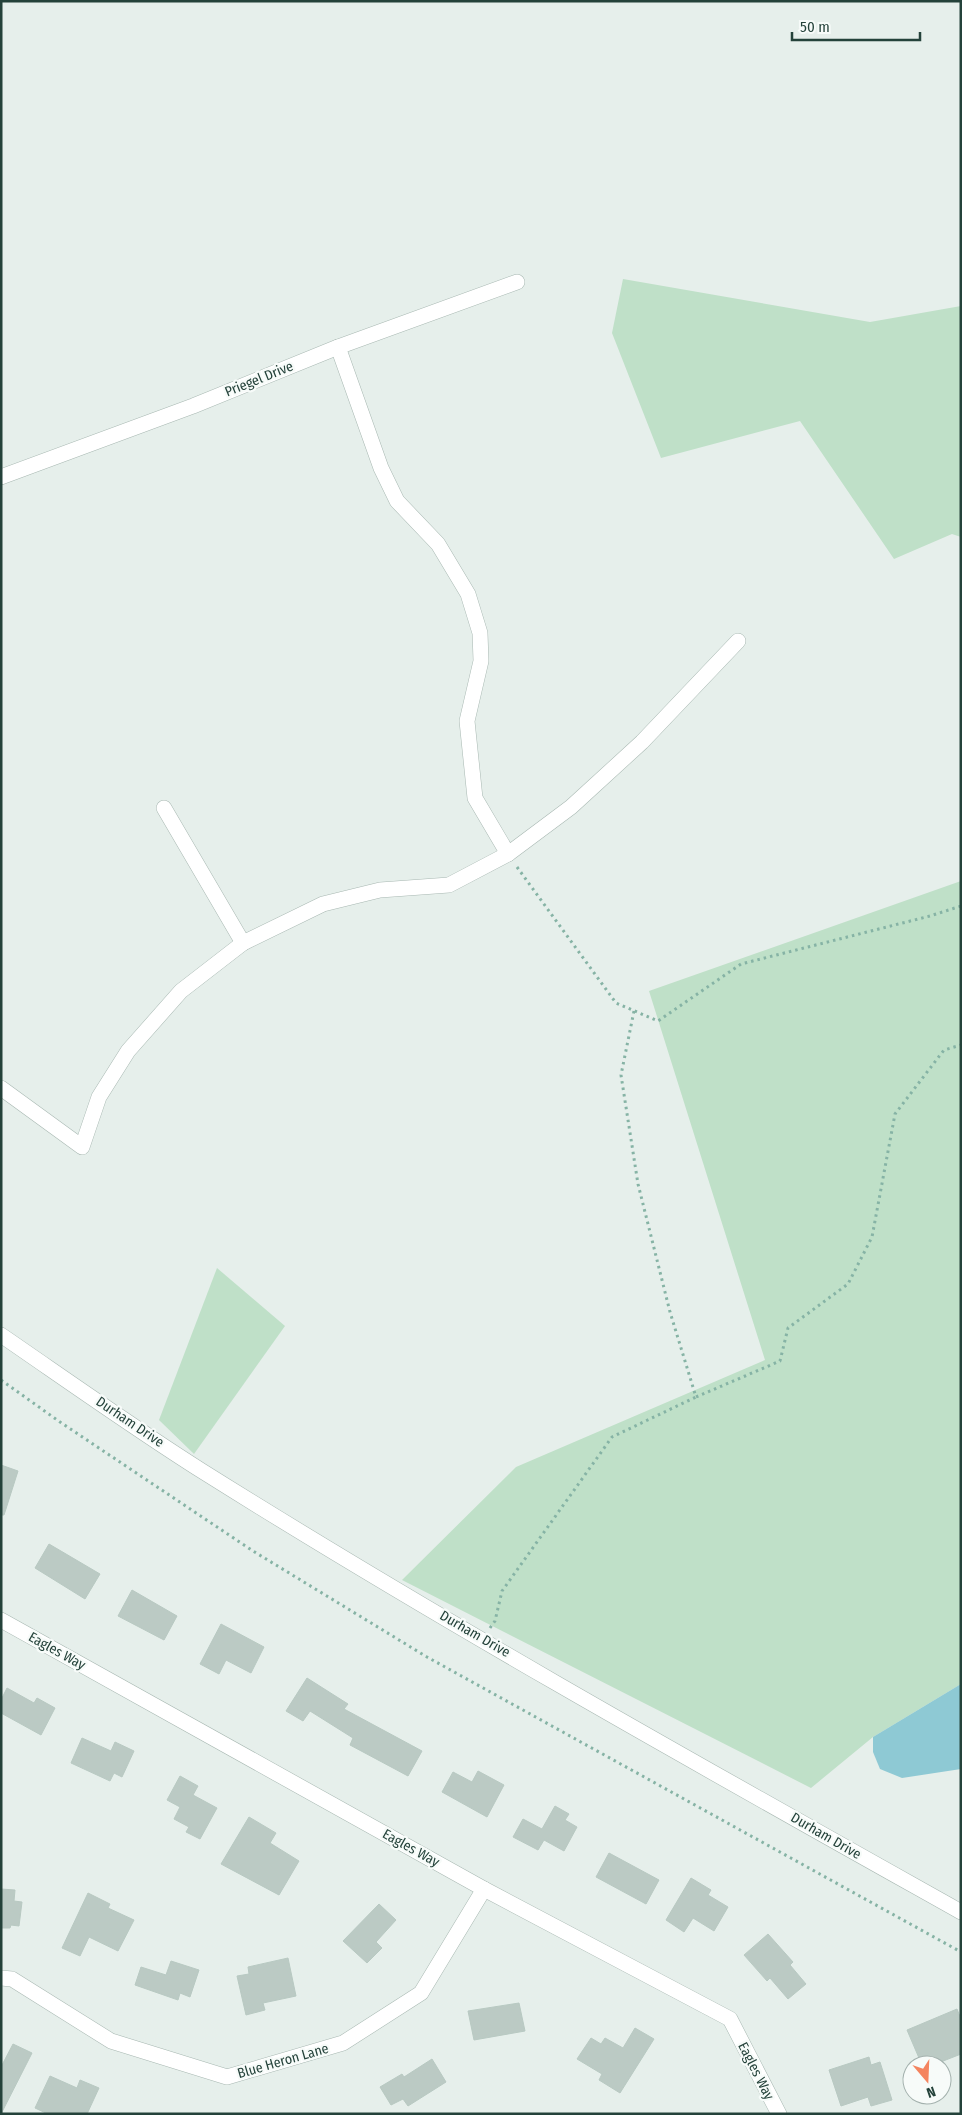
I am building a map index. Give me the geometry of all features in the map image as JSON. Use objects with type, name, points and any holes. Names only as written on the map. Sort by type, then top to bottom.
[{"type":"street","name":"Priegel Drive","points":[[1,477],[193,406],[338,347],[517,282]]},
{"type":"street","points":[[338,347],[381,468],[397,501],[438,544],[468,594],[480,633],[481,661],[467,721],[474,798],[508,854]]},
{"type":"street","points":[[1,1088],[82,1147],[99,1096],[128,1051],[181,991],[243,943],[323,904],[380,890],[449,885],[508,854],[571,806],[642,742],[738,641]]},
{"type":"street","points":[[164,808],[243,943]]},
{"type":"street","name":"Durham Drive","points":[[1,1336],[199,1469],[482,1638],[961,1912]]},
{"type":"street","name":"Eagles Way","points":[[1,1620],[484,1889],[730,2019],[779,2114]]},
{"type":"street","name":"Blue Heron Lane","points":[[1,1978],[12,1979],[111,2041],[227,2076],[343,2043],[421,1993],[484,1889]]},
{"type":"path","points":[[508,854],[616,1003],[658,1021],[741,964],[930,916],[961,906]]},
{"type":"path","points":[[634,1012],[621,1074],[638,1184],[670,1312],[696,1397]]},
{"type":"path","points":[[482,1638],[495,1621],[502,1591],[612,1438],[696,1397],[780,1361],[788,1328],[848,1284],[872,1237],[895,1114],[944,1050],[961,1045]]},
{"type":"path","points":[[1,1380],[60,1422],[253,1551],[427,1657],[961,1952]]},
{"type":"green space","points":[[623,279],[870,322],[961,306],[961,537],[952,534],[894,559],[800,421],[661,458],[612,333]]},
{"type":"green space","points":[[961,881],[961,1684],[873,1737],[811,1788],[402,1580],[516,1467],[765,1360],[649,991]]},
{"type":"green space","points":[[217,1268],[285,1326],[194,1454],[159,1420]]},
{"type":"water","points":[[961,1684],[961,1769],[902,1778],[880,1769],[873,1752],[873,1737]]},
{"type":"building","points":[[1,1465],[18,1471],[4,1515],[1,1515]]},
{"type":"building","points":[[49,1544],[100,1574],[85,1599],[35,1568]]},
{"type":"building","points":[[132,1590],[177,1616],[164,1640],[118,1616]]},
{"type":"building","points":[[221,1624],[264,1647],[251,1673],[226,1660],[219,1674],[200,1664]]},
{"type":"building","points":[[307,1678],[348,1704],[344,1709],[422,1751],[408,1776],[350,1745],[353,1738],[310,1711],[303,1721],[286,1711]]},
{"type":"building","points":[[7,1688],[34,1703],[37,1698],[55,1708],[41,1735],[1,1713],[1,1700]]},
{"type":"building","points":[[82,1738],[111,1751],[115,1742],[134,1751],[122,1777],[114,1773],[110,1781],[71,1763]]},
{"type":"building","points":[[478,1771],[504,1785],[487,1817],[442,1792],[453,1772],[472,1782]]},
{"type":"building","points":[[180,1776],[198,1786],[193,1795],[217,1808],[200,1839],[186,1832],[189,1827],[174,1819],[180,1807],[167,1800]]},
{"type":"building","points":[[555,1806],[569,1814],[565,1820],[577,1827],[564,1851],[544,1840],[538,1850],[513,1837],[523,1819],[542,1829]]},
{"type":"building","points":[[249,1817],[276,1833],[270,1843],[299,1861],[279,1895],[221,1864]]},
{"type":"building","points":[[609,1853],[659,1880],[646,1904],[596,1877]]},
{"type":"building","points":[[691,1878],[711,1890],[708,1895],[728,1907],[714,1931],[693,1918],[684,1932],[666,1920]]},
{"type":"building","points":[[1,1889],[15,1890],[14,1901],[22,1902],[19,1926],[11,1925],[10,1928],[1,1928]]},
{"type":"building","points":[[88,1893],[110,1904],[108,1908],[134,1920],[118,1951],[89,1937],[80,1956],[62,1948]]},
{"type":"building","points":[[379,1904],[396,1920],[376,1942],[382,1948],[367,1963],[343,1941]]},
{"type":"building","points":[[768,1934],[793,1962],[790,1965],[806,1984],[788,1999],[770,1978],[767,1981],[744,1955]]},
{"type":"building","points":[[288,1958],[296,1996],[263,2003],[265,2010],[246,2015],[237,1976],[249,1974],[248,1967]]},
{"type":"building","points":[[171,1961],[199,1970],[190,1997],[180,1993],[178,2000],[135,1985],[141,1967],[166,1975]]},
{"type":"building","points":[[519,2003],[525,2031],[474,2040],[468,2011]]},
{"type":"building","points":[[957,2009],[961,2019],[961,2054],[952,2058],[952,2055],[918,2055],[907,2030]]},
{"type":"building","points":[[635,2028],[654,2039],[620,2093],[599,2080],[602,2074],[577,2059],[591,2038],[601,2044],[605,2038],[623,2048]]},
{"type":"building","points":[[13,2044],[32,2053],[1,2114],[1,2067]]},
{"type":"building","points":[[869,2057],[871,2065],[880,2062],[892,2100],[871,2106],[868,2097],[841,2106],[829,2070]]},
{"type":"building","points":[[432,2059],[446,2082],[408,2106],[403,2099],[391,2105],[380,2087],[402,2074],[404,2077]]},
{"type":"building","points":[[50,2076],[77,2088],[80,2080],[99,2088],[87,2114],[48,2114],[35,2108]]}]
